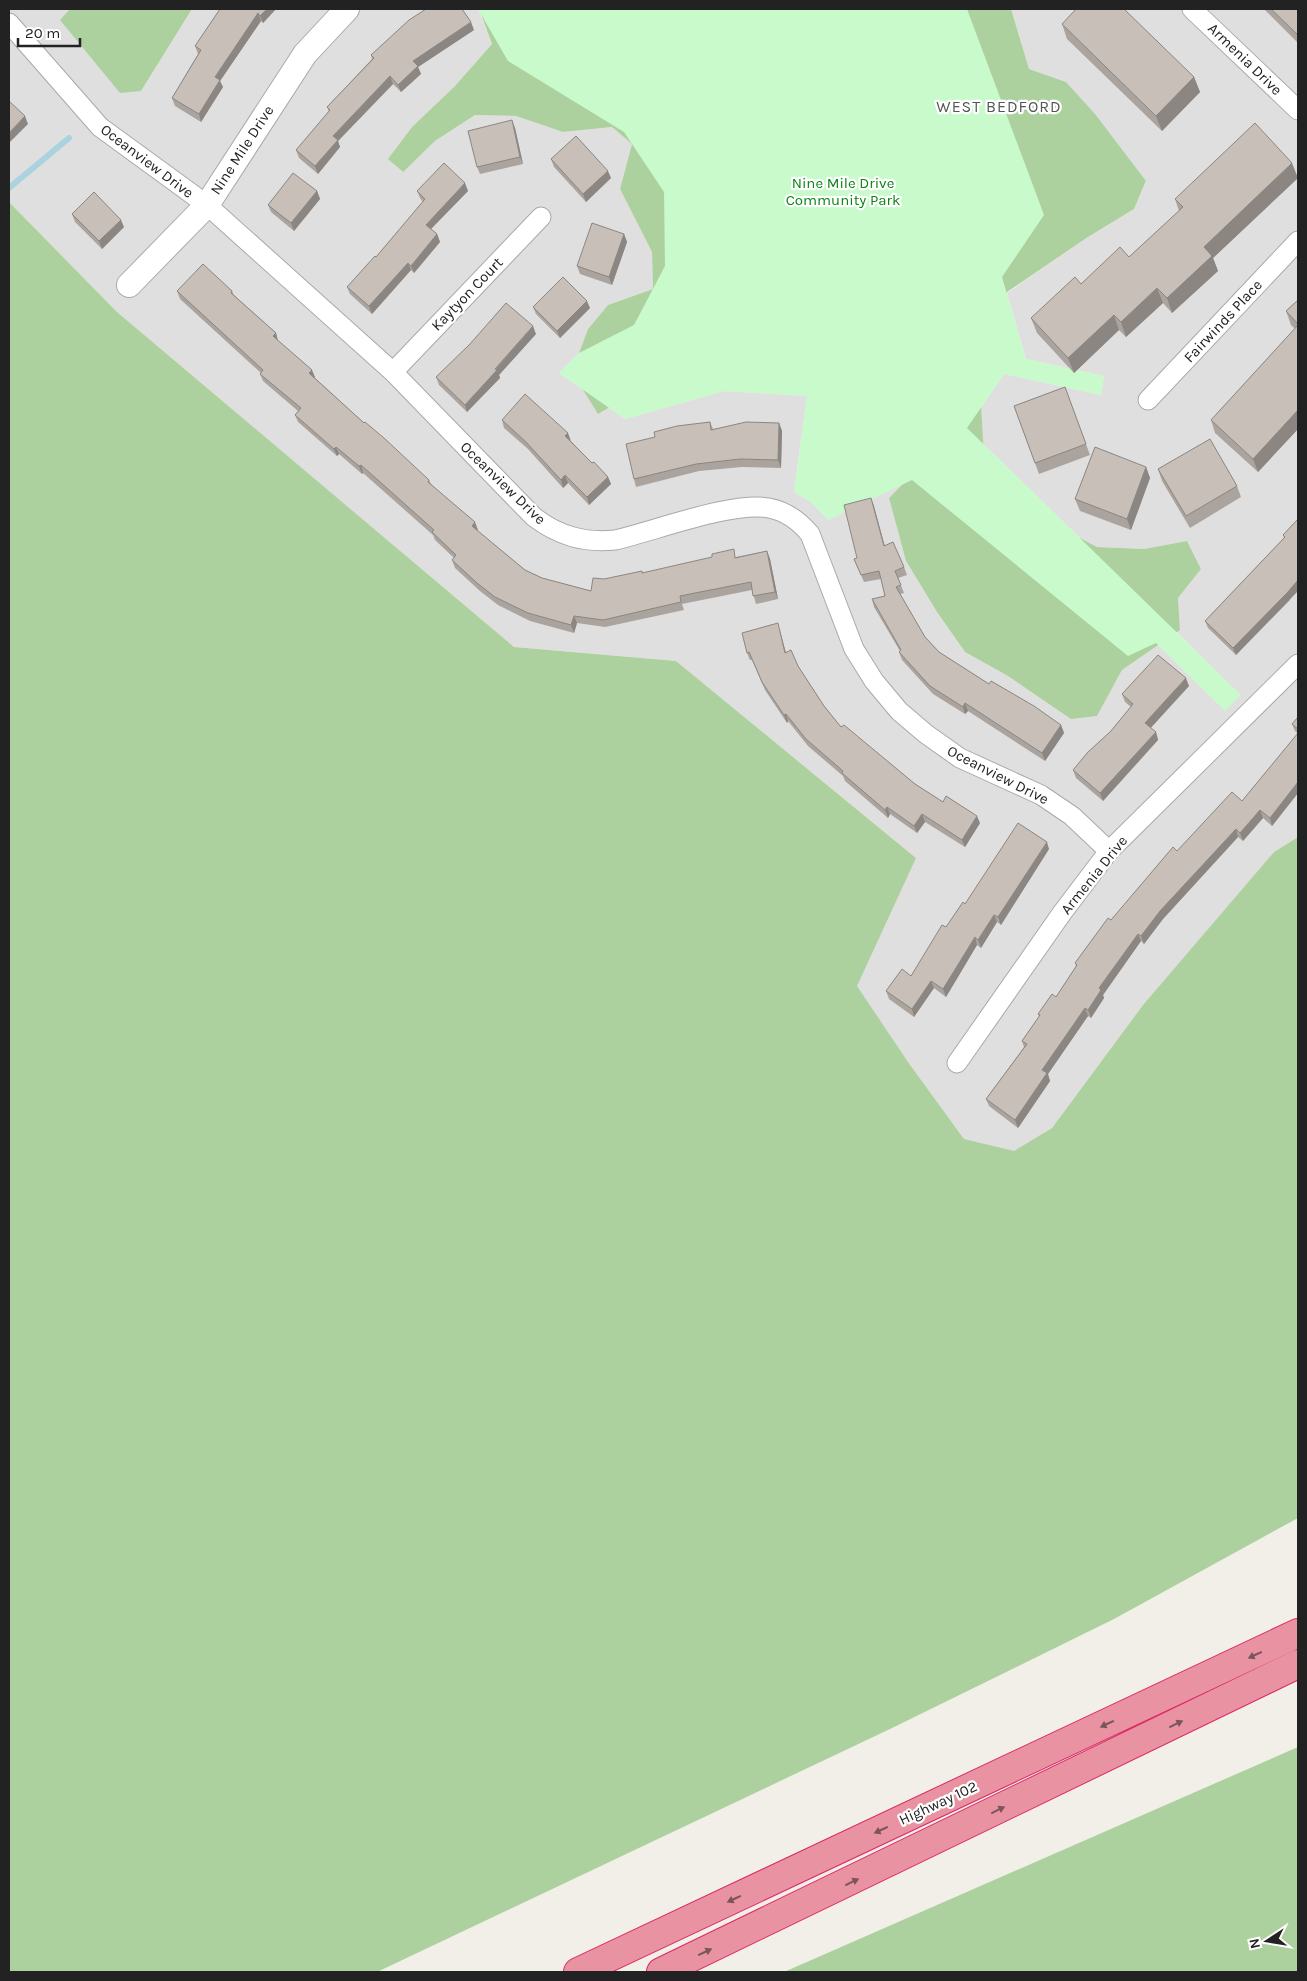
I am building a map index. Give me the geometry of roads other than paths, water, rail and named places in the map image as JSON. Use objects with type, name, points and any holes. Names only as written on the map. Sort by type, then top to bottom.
[{"type":"highway","name":"Highway 102","points":[[578,1972],[1293,1635]]},
{"type":"highway","points":[[661,1972],[1298,1664]]},
{"type":"street","name":"Nine Mile Drive","points":[[130,285],[207,205],[305,54],[347,9]]},
{"type":"street","name":"Armenia Drive","points":[[1192,9],[1298,110]]},
{"type":"street","name":"Oceanview Drive","points":[[9,23],[100,127],[207,205],[393,372],[534,517],[560,533],[590,541],[616,540],[720,512],[756,506],[783,512],[797,521],[810,534],[854,649],[874,681],[899,711],[926,734],[960,758],[1041,795],[1072,816],[1109,852]]},
{"type":"street","name":"Kaytyon Court","points":[[393,372],[541,217]]},
{"type":"street","name":"Fairwinds Place","points":[[1148,400],[1298,241]]},
{"type":"street","name":"Armenia Drive","points":[[957,1063],[1062,913],[1109,852],[1298,664]]},
{"type":"waterway","points":[[9,188],[69,138]]},
{"type":"district","name":"WEST BEDFORD","points":[[999,106]]},
{"type":"park label","name":"Nine Mile Drive Community Park","points":[[843,192]]}]
